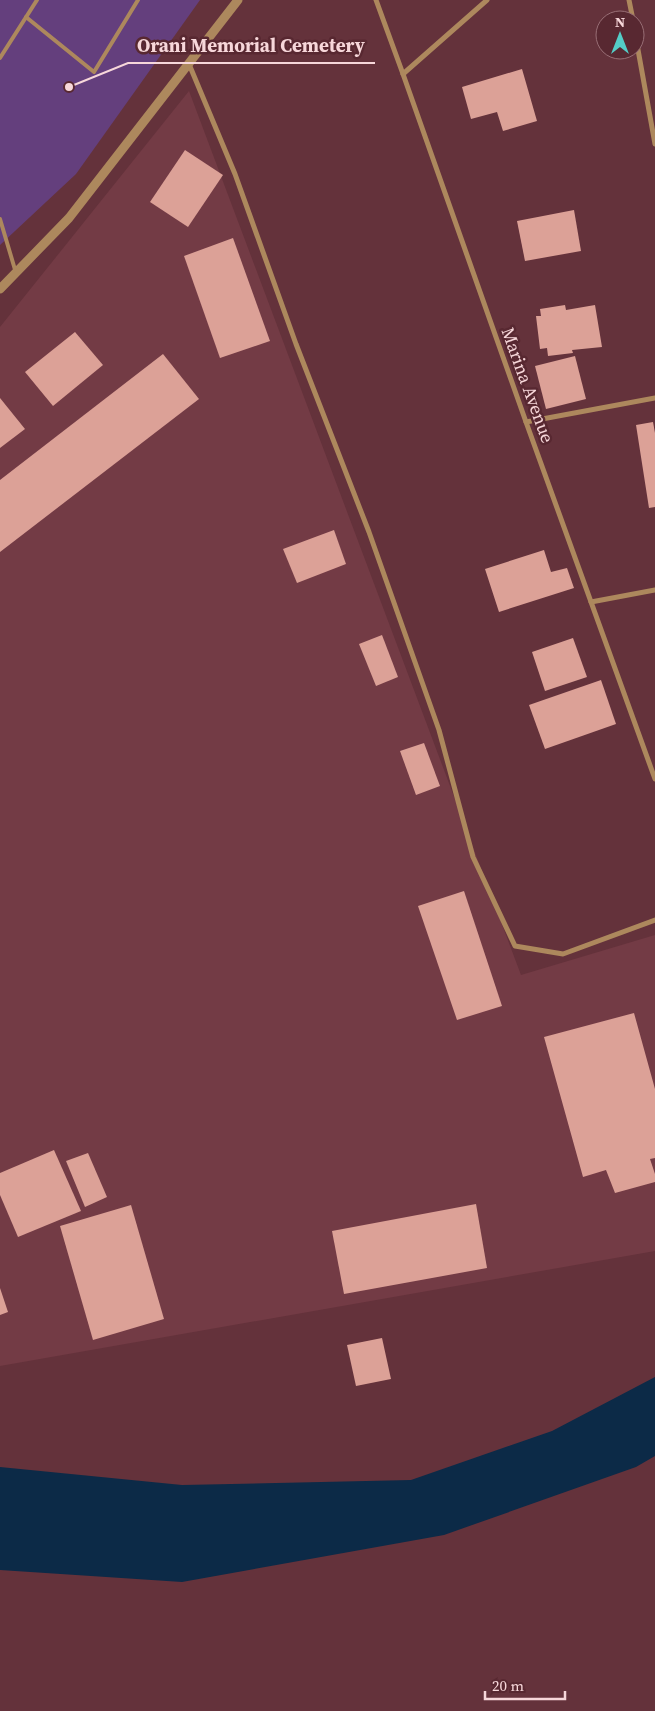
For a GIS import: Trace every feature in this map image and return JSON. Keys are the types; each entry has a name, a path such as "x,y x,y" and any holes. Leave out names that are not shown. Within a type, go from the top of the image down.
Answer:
{"street":[{"path":"0,289 68,218 238,0"},
{"name":"Marina Avenue","path":"376,0 655,779"},
{"path":"404,74 487,0"},
{"path":"640,60 655,144"},
{"path":"189,63 235,174 296,344 369,532 439,730 473,857 515,946 563,954 655,920"},
{"path":"526,422 655,398"},
{"path":"591,602 655,590"}],"lane":[{"path":"0,58 37,0"},
{"path":"26,17 94,72 138,0"},
{"path":"0,219 16,272"}],"shaded area":[{"path":"0,0 200,0 76,174 0,245"},
{"path":"189,91 521,975 655,935 655,1251 0,1366 0,327"}],"water":[{"path":"655,1377 655,1456 636,1467 444,1535 182,1582 0,1570 0,1467 182,1485 411,1480 552,1431"}],"building":[{"path":"522,69 537,121 503,131 497,112 471,119 462,87"},
{"path":"185,150 223,175 188,227 150,202"},
{"path":"574,210 581,251 525,261 517,221"},
{"path":"233,238 270,341 220,358 184,256"},
{"path":"565,305 566,310 595,305 602,347 572,350 573,353 548,356 547,348 540,349 536,316 541,316 540,309"},
{"path":"75,332 103,365 53,406 25,372"},
{"path":"163,354 199,399 0,552 0,480"},
{"path":"575,356 586,399 546,409 535,366"},
{"path":"0,398 25,429 0,448"},
{"path":"653,422 655,433 655,507 649,508 636,425"},
{"path":"334,530 346,564 297,583 283,549"},
{"path":"544,550 551,572 567,568 574,588 499,612 485,569"},
{"path":"382,635 398,677 376,686 359,644"},
{"path":"573,638 587,677 545,691 532,652"},
{"path":"601,680 616,724 545,749 529,705"},
{"path":"424,743 440,786 416,795 400,751"},
{"path":"464,891 502,1006 457,1020 418,906"},
{"path":"634,1013 655,1089 655,1158 650,1159 655,1174 655,1182 615,1193 606,1170 583,1177 544,1037"},
{"path":"54,1150 81,1211 18,1237 0,1195 0,1173"},
{"path":"88,1153 107,1197 85,1207 66,1161"},
{"path":"476,1204 487,1268 344,1294 332,1231"},
{"path":"131,1205 164,1319 93,1340 60,1226"},
{"path":"0,1288 8,1312 0,1315"},
{"path":"382,1338 391,1379 356,1386 347,1345"}],"place":[{"name":"Orani Memorial Cemetery","path":"69,87"}]}
